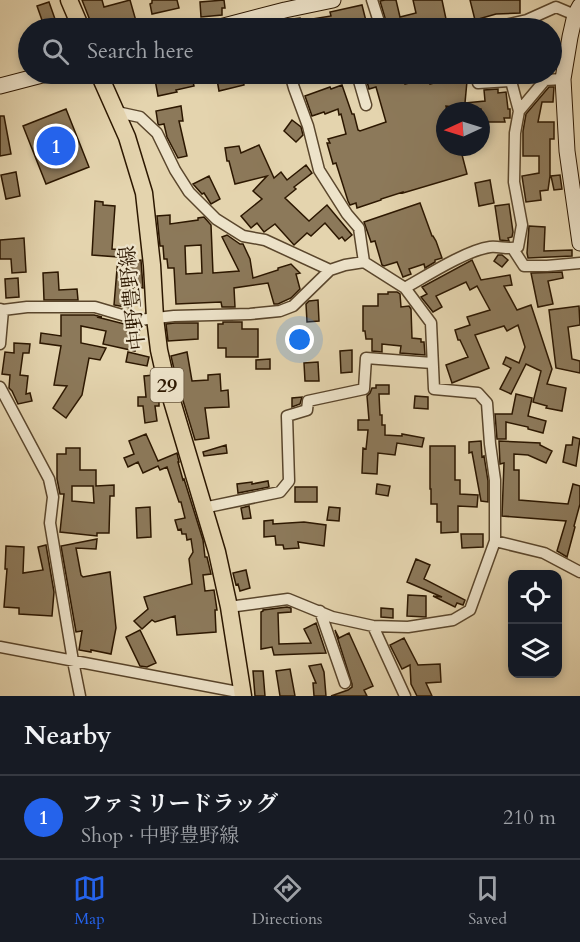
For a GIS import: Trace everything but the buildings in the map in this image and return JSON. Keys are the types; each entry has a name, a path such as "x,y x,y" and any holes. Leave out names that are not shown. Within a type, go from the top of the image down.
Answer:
{"main road":[{"path":"69,0 77,18"},
{"name":"中野豊野線","path":"104,84 127,137 144,193 159,350 166,381 217,552 229,607 243,694"}],"street":[{"path":"248,18 281,8 333,0"},
{"path":"372,0 378,18"},
{"path":"531,18 556,7 578,10 575,38 563,79 567,151 580,243"},
{"path":"0,86 18,81"},
{"path":"293,84 308,126 319,170 347,214 359,228 364,262"},
{"path":"360,84 366,105"},
{"path":"405,288 466,255 490,247 513,249 518,247 522,225 514,182 515,133 519,111 512,84"},
{"path":"519,111 542,84"},
{"path":"117,112 140,117 157,133 174,170 189,192 216,219 243,236 265,240 330,270"},
{"path":"513,249 524,266 580,263"},
{"path":"0,344 1,309 94,307 140,320 174,316 280,311 293,306 330,270 364,262 405,288 431,323 434,389 478,393 487,403 495,480 495,541 470,610 453,620 408,627 373,626 332,616 288,599 229,607"},
{"path":"203,508 280,492 289,481 286,416 306,410 308,401 364,389 366,358 432,363"},
{"path":"0,387 49,479 53,497 50,524 80,696"},
{"path":"495,541 544,553 580,572"},
{"path":"320,611 345,683"},
{"path":"373,626 405,696"},
{"path":"0,647 243,694"}],"place":[{"name":"ファミリードラッグ","path":"56,146"}]}
